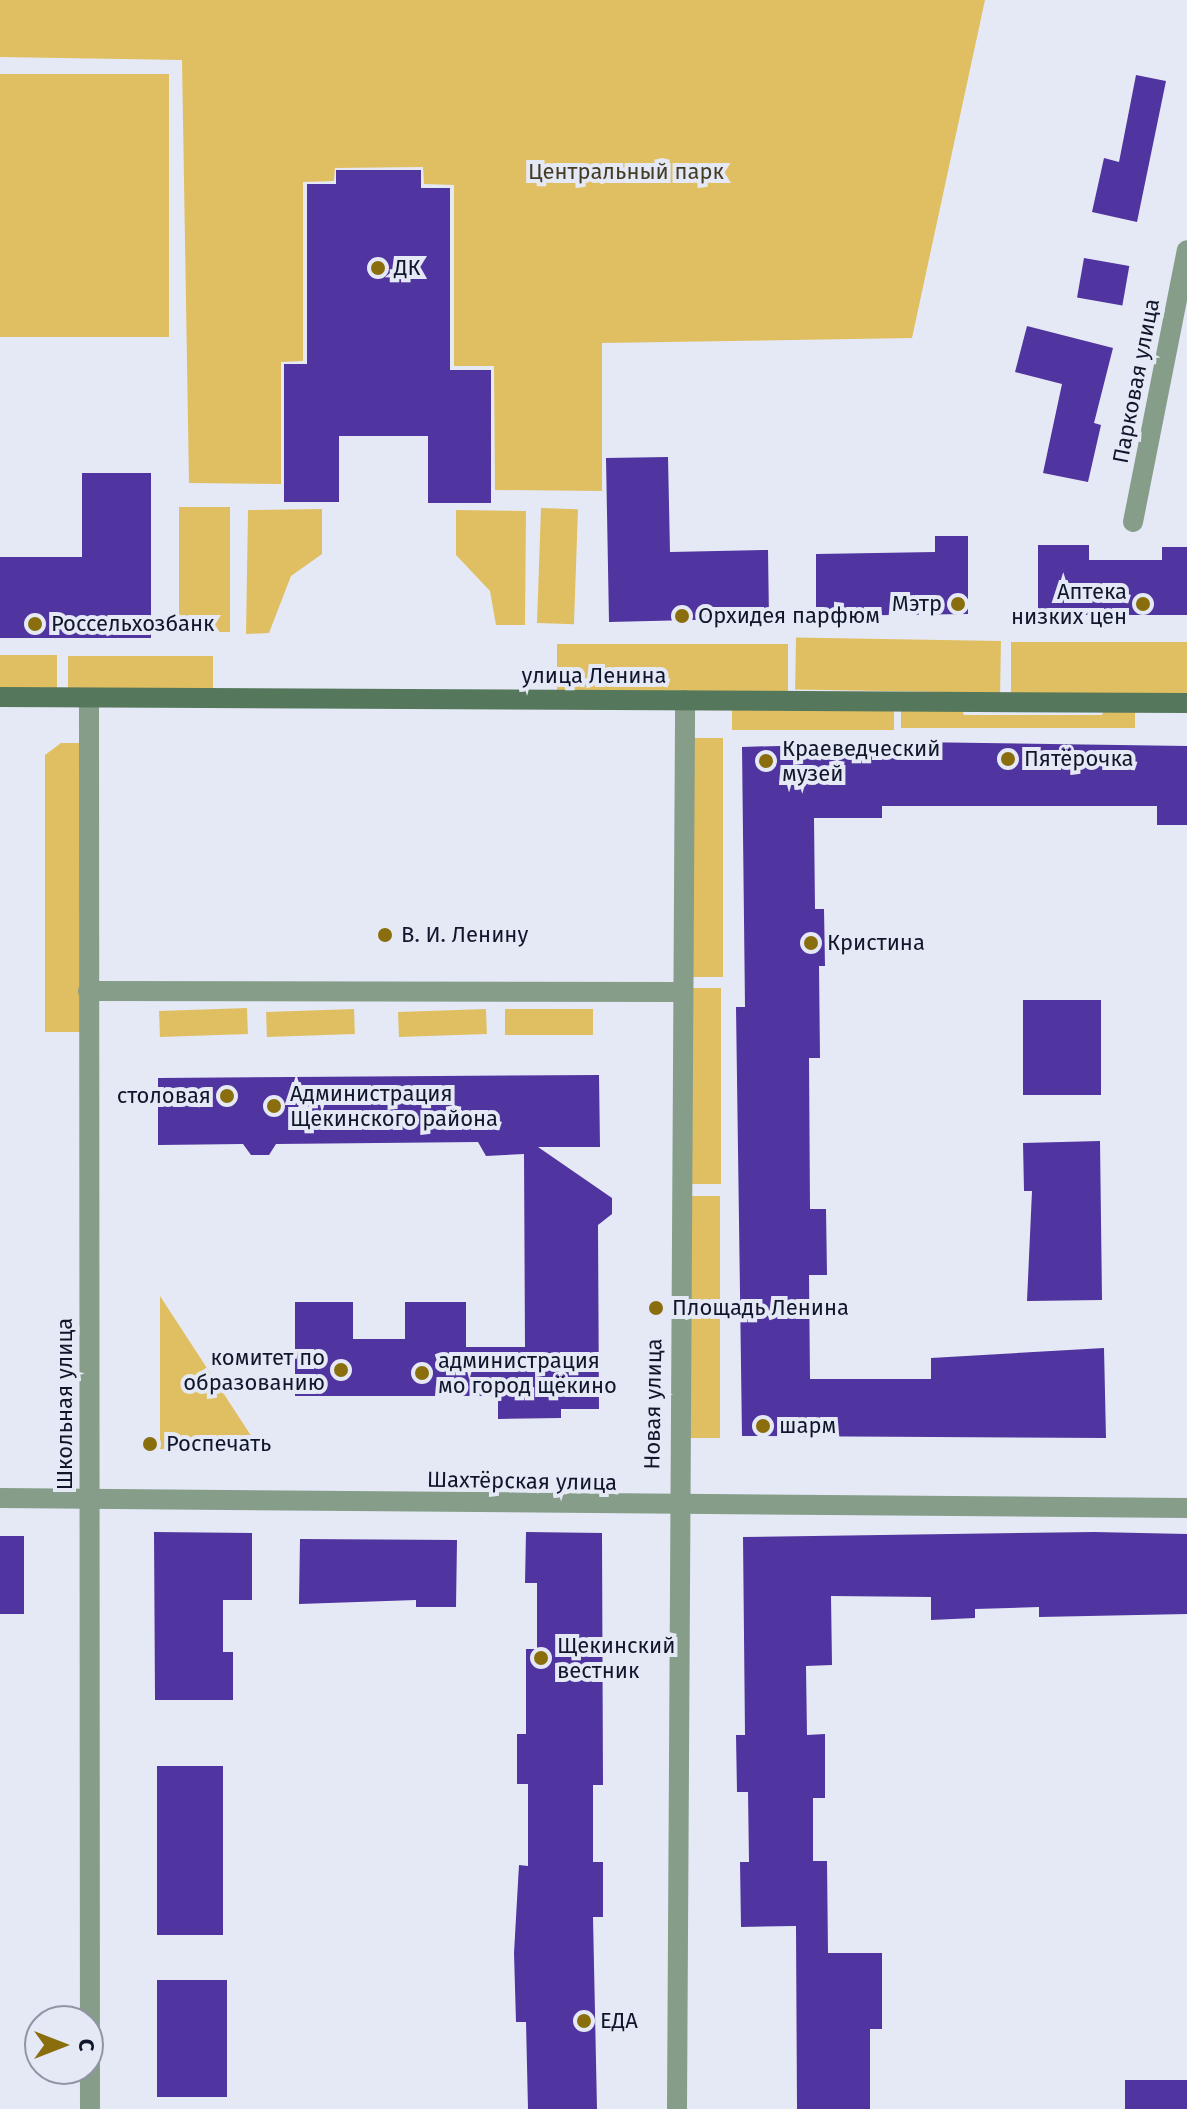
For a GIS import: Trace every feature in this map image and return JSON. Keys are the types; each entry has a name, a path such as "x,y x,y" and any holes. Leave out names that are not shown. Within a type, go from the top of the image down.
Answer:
{"street":[{"name":"Парковая улица","path":"1133,522 1187,250"},
{"name":"улица Ленина","path":"0,697 1187,703"},
{"name":"Школьная улица","path":"89,698 90,2109"},
{"name":"Новая улица","path":"677,2109 676,1508 685,700"},
{"path":"88,991 681,992"},
{"name":"Шахтёрская улица","path":"0,1498 676,1508 1187,1508"}],"green space":[{"name":"Центральный парк","path":"0,0 985,0 912,338 602,343 602,491 495,490 494,366 454,366 454,185 424,184 423,167 335,168 334,181 303,182 303,361 281,362 281,484 189,483 182,60 0,57"},
{"path":"0,74 169,74 169,337 0,337"},
{"path":"179,507 230,507 230,632 179,632"},
{"path":"541,508 578,509 574,624 537,623"},
{"path":"322,509 322,554 291,576 269,633 246,634 248,510"},
{"path":"456,510 526,511 525,625 496,625 490,591 456,555"},
{"path":"796,637 1001,641 1000,693 795,689"},
{"path":"1011,642 1187,642 1187,693 1011,693"},
{"path":"557,644 788,644 788,692 557,692"},
{"path":"0,655 57,655 57,689 0,689"},
{"path":"68,656 213,656 213,691 68,691"},
{"path":"732,706 894,706 894,730 732,730"},
{"path":"1135,706 1135,728 901,728 901,707 961,707 964,715 1102,715 1105,707"},
{"path":"688,738 723,738 723,977 688,977"},
{"path":"61,743 83,743 82,1032 45,1032 45,755"},
{"path":"688,988 721,988 721,1184 688,1184"},
{"path":"247,1008 248,1034 160,1037 159,1011"},
{"path":"354,1009 355,1034 267,1037 266,1012"},
{"path":"486,1009 487,1034 399,1037 398,1012"},
{"path":"505,1009 593,1009 593,1035 505,1035"},
{"path":"689,1196 720,1196 720,1438 689,1438"},
{"path":"160,1296 261,1451 160,1449"}],"building":[{"path":"1136,75 1166,81 1137,222 1092,212 1104,158 1119,162"},
{"name":"ДК","path":"336,170 421,170 421,188 450,188 450,370 491,370 491,503 428,503 428,436 339,436 339,502 284,502 284,364 307,364 307,184 336,184"},
{"path":"1084,258 1129,266 1122,305 1077,297"},
{"path":"1027,326 1113,348 1094,423 1101,425 1088,482 1043,473 1062,384 1015,372"},
{"path":"668,457 670,552 768,550 769,618 609,622 606,458"},
{"path":"82,473 151,473 151,638 0,638 0,557 82,557"},
{"path":"935,536 968,536 968,614 816,616 816,554 935,552"},
{"path":"1038,545 1089,545 1089,560 1162,560 1162,547 1187,547 1187,615 1038,615"},
{"path":"914,742 1187,746 1187,825 1157,825 1157,806 882,806 882,818 814,818 815,909 824,909 825,966 819,966 820,1058 809,1058 810,1209 826,1209 827,1275 809,1275 810,1379 931,1379 931,1358 1104,1348 1106,1438 742,1436 736,1007 745,1007 742,747"},
{"path":"1023,1000 1101,1000 1101,1095 1023,1095"},
{"path":"599,1075 600,1147 538,1147 612,1198 612,1214 598,1225 599,1409 561,1409 561,1418 498,1419 498,1396 295,1396 295,1302 353,1302 353,1339 405,1339 405,1302 466,1302 466,1347 525,1347 524,1154 486,1156 478,1142 276,1144 269,1155 251,1155 243,1144 158,1145 158,1078"},
{"path":"1100,1141 1102,1300 1027,1301 1032,1191 1024,1191 1023,1143"},
{"path":"154,1532 252,1533 252,1600 223,1600 223,1652 233,1652 233,1700 155,1700"},
{"path":"526,1532 602,1533 603,1785 593,1785 593,1862 603,1862 603,1917 593,1917 597,2109 528,2109 526,2022 516,2022 514,1953 519,1865 528,1866 528,1784 517,1784 517,1734 526,1734 526,1649 537,1649 537,1583 525,1583"},
{"path":"1094,1532 1187,1534 1187,1614 1039,1617 1039,1607 975,1609 975,1618 931,1620 931,1597 831,1596 832,1665 806,1666 807,1735 825,1734 825,1798 813,1798 813,1861 827,1861 828,1953 882,1953 882,2029 870,2029 870,2109 797,2109 796,1926 741,1927 740,1862 749,1862 748,1792 737,1792 736,1735 745,1735 743,1537"},
{"path":"0,1536 24,1536 24,1614 0,1614"},
{"path":"300,1539 457,1540 456,1607 416,1607 416,1600 299,1604"},
{"path":"157,1766 223,1766 223,1935 157,1935"},
{"path":"157,1980 227,1980 227,2097 157,2097"},
{"path":"1125,2080 1187,2080 1187,2109 1125,2109"}],"place":[{"name":"ДК","path":"378,268"},
{"name":"Мэтр","path":"958,604"},
{"name":"Аптека низких цен","path":"1143,604"},
{"name":"Орхидея парфюм","path":"682,616"},
{"name":"Россельхозбанк","path":"35,624"},
{"name":"Пятёрочка","path":"1008,759"},
{"name":"Краеведческий музей","path":"766,761"},
{"name":"В. И. Ленину","path":"385,935"},
{"name":"Кристина","path":"811,943"},
{"name":"столовая","path":"227,1096"},
{"name":"Администрация Щекинского района","path":"274,1106"},
{"name":"Площадь Ленина","path":"656,1308"},
{"name":"комитет по образованию","path":"341,1370"},
{"name":"администрация мо город щёкино","path":"422,1373"},
{"name":"шарм","path":"763,1426"},
{"name":"Роспечать","path":"150,1444"},
{"name":"Щекинский вестник","path":"541,1658"},
{"name":"ЕДА","path":"584,2021"}]}
